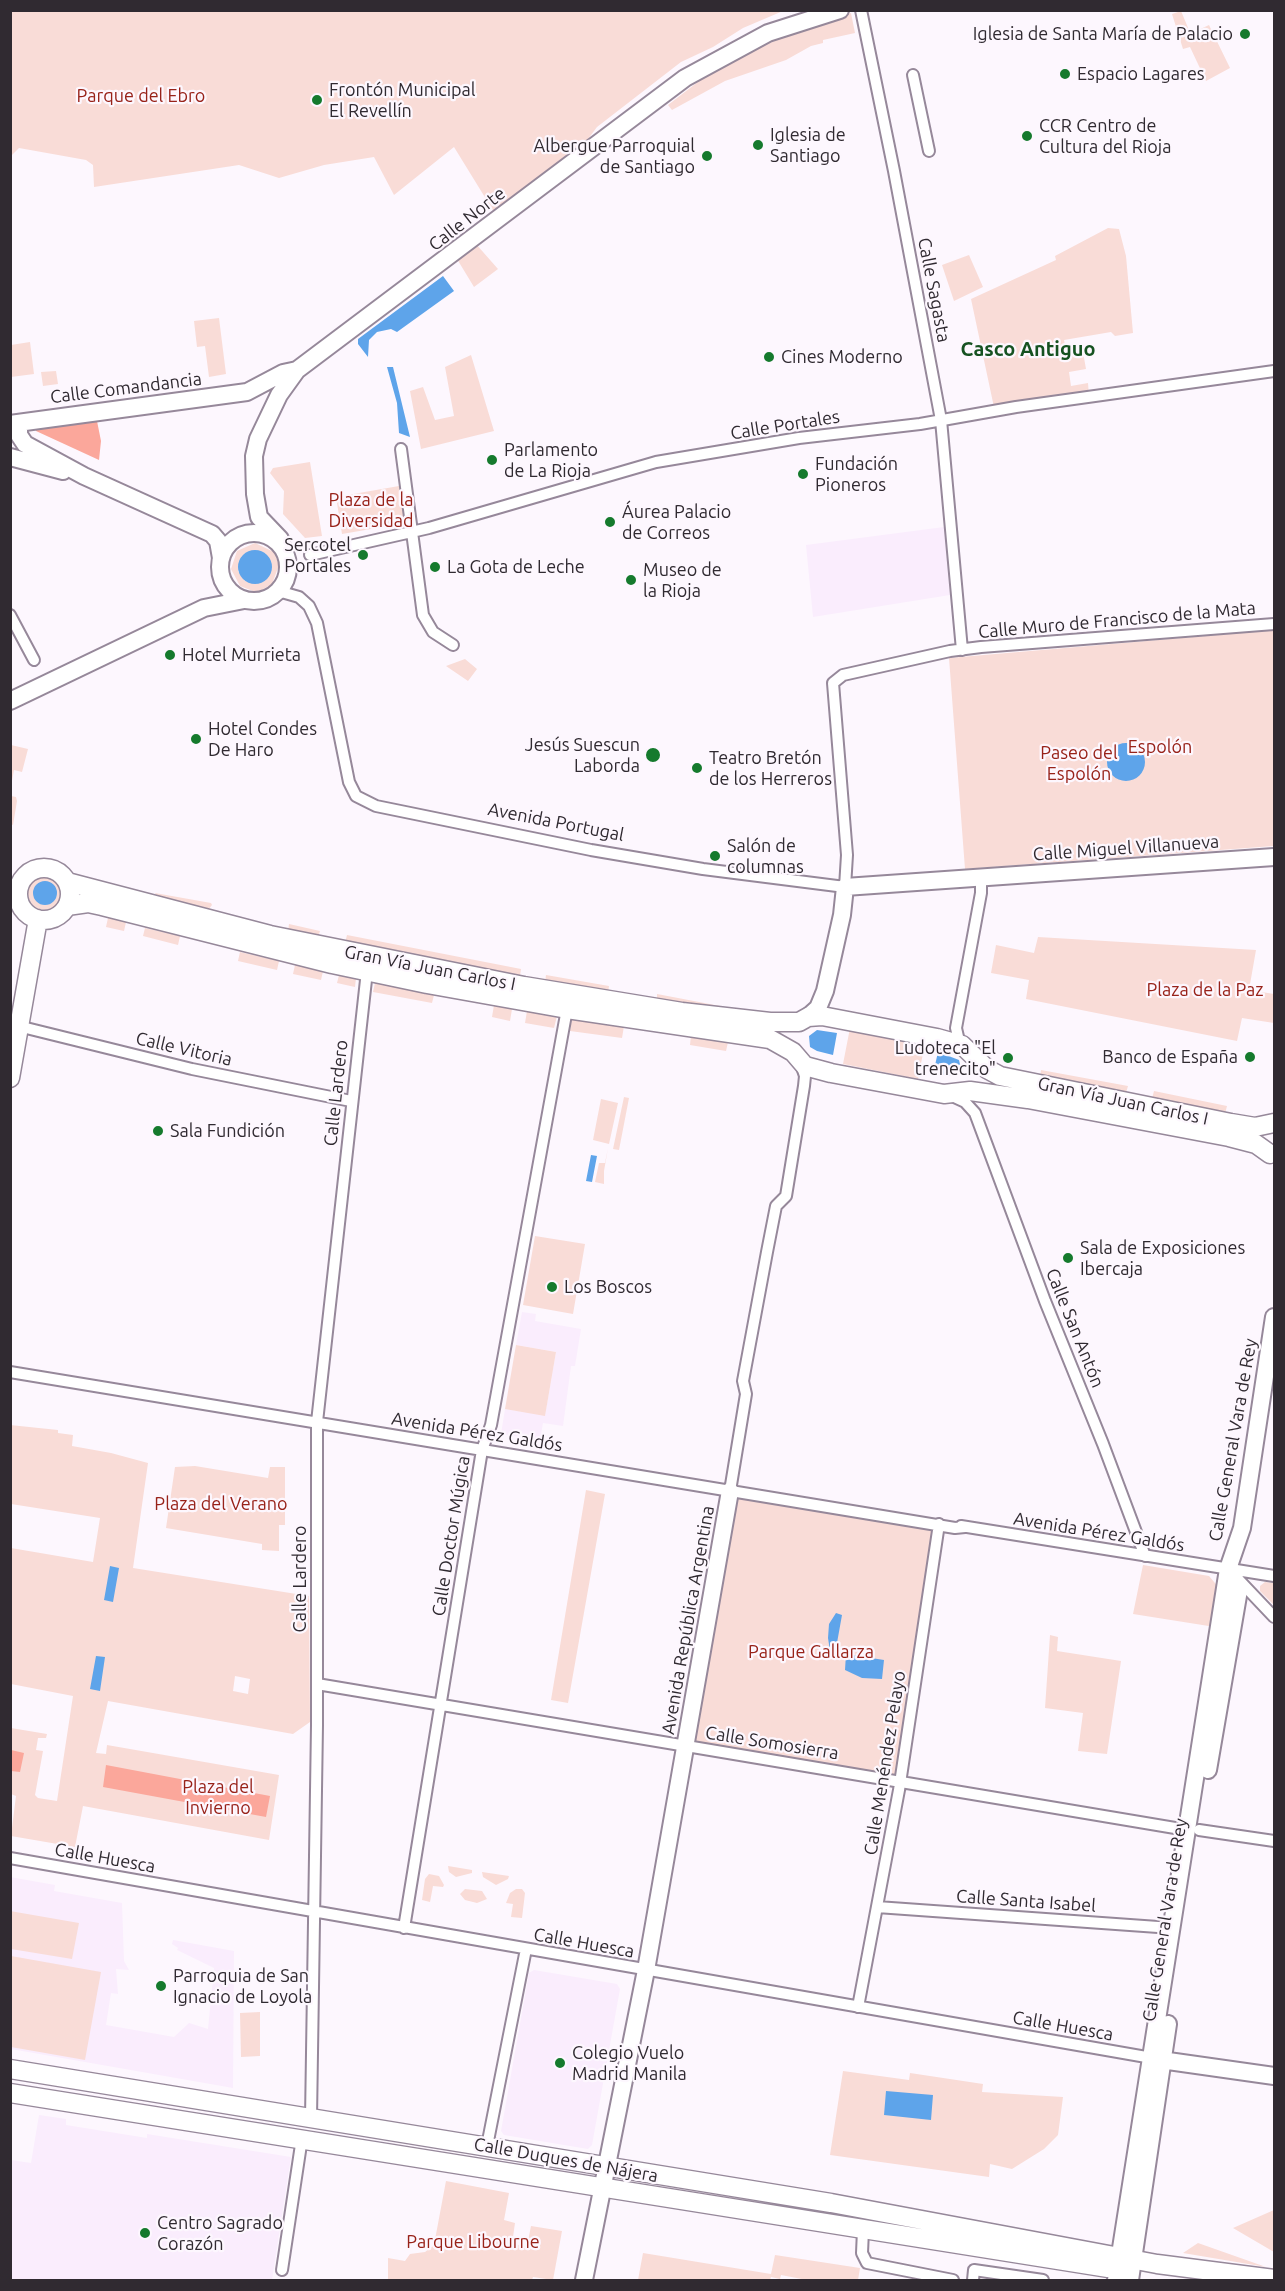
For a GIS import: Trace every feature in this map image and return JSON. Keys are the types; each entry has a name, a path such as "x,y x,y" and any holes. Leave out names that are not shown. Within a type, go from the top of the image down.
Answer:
{"main road":[{"name":"Calle Norte","path":"284,551 280,539 259,517 255,494 254,456 258,440 279,395 297,370 685,78 768,33 840,10"},
{"name":"Calle Comandancia","path":"15,423 247,392 283,373 297,370"},
{"path":"247,392 270,413"},
{"path":"15,423 25,444 84,476 212,534 218,541 227,588 244,600"},
{"path":"10,457 84,476"},
{"path":"10,701 204,608 244,600 266,599 278,591 285,581 288,569 284,551 270,538 252,533 235,539 221,564 212,596 204,608"},
{"name":"Calle Miguel Villanueva","path":"981,879 1275,857"},
{"path":"46,868 59,873 67,882 70,894 67,906 58,916 38,919 15,903 19,891 17,878 34,870 46,868"},
{"name":"Avenida Portugal","path":"845,887 981,879"},
{"name":"Gran Vía Juan Carlos I","path":"67,882 270,935 429,969 682,1012 770,1022 830,1017 937,1038 962,1045 987,1069 1000,1076 1231,1123 1255,1126 1275,1124"},
{"path":"797,1058 790,1041 792,1031 803,1019 814,1014 822,1000 842,915 845,887"},
{"name":"Gran Vía Juan Carlos I","path":"67,906 88,903 217,937 367,971 567,1009 770,1039 797,1058 831,1073 976,1101 1028,1099 1229,1137 1256,1144 1272,1158"},
{"path":"10,1078 15,1025 38,919"},
{"path":"822,1000 824,1012 830,1017"},
{"path":"976,1101 976,1084 980,1071 977,1059"},
{"path":"1272,1158 1270,1137 1275,1124"},
{"name":"Calle General Vara de Rey","path":"1124,2266 1193,1830 1228,1569 1242,1528 1275,1317"},
{"name":"Avenida República Argentina","path":"584,2280 646,1970 730,1491"},
{"name":"Calle General Vara de Rey","path":"1124,2266 1148,2082 1157,2060 1172,1928 1193,1830"},
{"path":"1157,2060 1275,2076"},
{"name":"Calle Duques de Nájera","path":"10,2069 831,2204 1124,2266"},
{"name":"Calle Duques de Nájera","path":"10,2093 302,2138 863,2230 1124,2266"},
{"name":"Avenida República Argentina","path":"595,2280 606,2214 602,2187"},
{"path":"1124,2266 1275,2279"},
{"path":"1124,2266 1190,2280"}],"street":[{"name":"Calle Sagasta","path":"861,10 941,420 962,650"},
{"path":"913,75 929,151"},
{"name":"Calle Portales","path":"310,555 413,532 656,462 800,438 941,420 1092,395 1275,371"},
{"path":"401,449 427,626 453,645"},
{"name":"Avenida Portugal","path":"278,591 299,597 309,606 317,623 349,782 356,796 376,806 591,850 703,869 845,887"},
{"path":"10,615 34,660"},
{"name":"Calle Muro de Francisco de la Mata","path":"845,887 847,855 833,682 843,675 962,650 1275,624"},
{"path":"962,1045 956,1032 981,893 981,879"},
{"name":"Calle Lardero","path":"311,2118 317,1684 317,1422 367,971"},
{"name":"Calle Doctor Múgica","path":"404,1928 482,1450 491,1425 567,1009"},
{"path":"937,1038 951,1032 958,1015"},
{"name":"Calle Vitoria","path":"15,1025 192,1069 351,1101"},
{"name":"Avenida República Argentina","path":"730,1491 746,1394 743,1381 776,1206 786,1196 804,1086 805,1076 797,1058"},
{"name":"Calle San Antón","path":"976,1101 1045,1301 1145,1556"},
{"name":"Avenida Pérez Galdós","path":"10,1372 730,1491 1275,1576"},
{"name":"Calle Menéndez Pelayo","path":"858,2007 900,1780 939,1524"},
{"path":"1228,1569 1275,1617"},
{"name":"Calle Somosierra","path":"317,1684 1193,1830 1275,1841"},
{"name":"Calle Huesca","path":"10,1858 1157,2060"},
{"name":"Calle Santa Isabel","path":"877,1907 1172,1928"},
{"path":"487,2146 526,1949"},
{"path":"282,2271 302,2138"},
{"path":"863,2230 861,2253 867,2263 953,2280"},
{"path":"974,2275 1043,2280"}],"shaded area":[{"path":"944,527 950,595 813,617 806,545"},
{"name":"Los Boscos","path":"522,1312 536,1314 535,1321 581,1329 575,1366 571,1366 563,1426 543,1423 540,1440 501,1434 505,1409 545,1415 556,1352 516,1345"},
{"path":"10,1877 55,1885 54,1891 122,1903 124,1961 129,1970 116,1969 118,1994 111,1993 106,2025 174,2037 189,2023 208,2029 214,1968 177,1950 178,1948 172,1944 173,1940 234,1951 233,2088 11,2049"},
{"name":"Colegio Vuelo Madrid Manila","path":"534,1970 617,1984 620,1989 592,2145 588,2149 504,2135 501,2131 529,1973"},
{"name":"Centro Sagrado Corazón","path":"39,2115 66,2119 66,2125 147,2138 147,2134 291,2157 272,2280 11,2280 11,2160 31,2163"}],"green space":[{"name":"Parque del Ebro","path":"11,11 783,11 743,28 713,47 681,62 597,127 585,143 494,212 454,147 394,195 374,157 324,165 279,178 239,165 94,187 93,165 86,160 19,148 11,156"},
{"path":"1181,11 1194,42 1197,41 1194,32 1209,25 1230,68 1206,81 1190,47 1183,49 1172,14"},
{"path":"851,13 855,33 823,40 823,43 811,46 786,60 725,81 672,110 668,105 712,71 738,56 806,28"},
{"path":"1108,228 1119,229 1126,256 1133,333 1115,336 1111,332 1064,340 1067,354 1083,352 1086,369 1069,372 1071,386 1088,383 1089,396 995,412 971,299 1056,260 1055,256"},
{"path":"476,244 498,269 474,287 457,259"},
{"path":"969,255 983,287 954,301 942,265"},
{"path":"219,318 226,374 209,377 205,346 197,347 194,321"},
{"path":"30,342 34,374 11,377 11,345"},
{"path":"471,355 494,431 421,449 410,391 423,387 435,420 454,416 445,367"},
{"path":"56,371 58,384 43,386 41,372"},
{"path":"96,416 101,441 99,460 36,431 35,428"},
{"path":"310,462 322,536 305,538 283,514 284,491 270,473 273,468"},
{"name":"Plaza de la Diversidad","path":"399,486 406,523 342,534 336,497"},
{"path":"255,543 274,552 279,565 272,584 260,591 240,586 231,569 237,551","holes":["254,550 265,553 272,569 256,584 245,581 238,571"]},
{"name":"Paseo del Espolón","path":"1274,630 1274,846 965,869 949,658"},
{"path":"465,659 477,669 468,681 446,666"},
{"path":"11,745 28,749 22,772 14,770 11,786"},
{"path":"11,796 16,797 17,801 13,825 11,824"},
{"path":"45,876 57,881 62,893 57,905 45,910 33,905 28,893 33,881"},
{"path":"155,893 212,905 208,910 157,897"},
{"path":"108,918 126,922 124,931 106,927"},
{"path":"289,924 320,931 318,937 288,931"},
{"path":"145,928 180,936 178,945 143,936"},
{"path":"347,935 521,969 520,976 345,943"},
{"name":"Plaza de la Paz","path":"1038,937 1256,950 1249,990 1274,994 1274,1023 1242,1018 1237,1041 1026,999 1029,980 991,973 996,945 1034,953"},
{"path":"240,952 279,961 277,970 238,961"},
{"path":"295,965 323,971 321,980 293,974"},
{"path":"339,975 356,978 355,987 337,983"},
{"path":"546,975 609,986 608,993 545,982"},
{"path":"375,983 434,995 432,1003 373,992"},
{"path":"657,994 720,1006 720,1008 657,1000"},
{"path":"494,1005 512,1009 510,1021 492,1017"},
{"path":"527,1011 557,1016 554,1028 525,1023"},
{"path":"572,1018 624,1026 622,1038 570,1031"},
{"path":"850,1028 925,1043 918,1079 843,1064"},
{"path":"691,1035 728,1042 726,1051 690,1045"},
{"path":"1041,1070 1128,1086 1126,1093 1040,1077"},
{"path":"1154,1091 1227,1106 1225,1114 1152,1099"},
{"path":"624,1097 629,1098 619,1150 613,1149"},
{"path":"601,1099 618,1103 609,1144 593,1140"},
{"path":"608,1148 604,1184 595,1182 599,1163 605,1163"},
{"name":"Los Boscos","path":"535,1236 585,1244 573,1314 523,1305"},
{"path":"516,1345 556,1352 545,1416 505,1409"},
{"name":"Plaza del Invierno","path":"10,1425 58,1430 58,1433 73,1435 72,1446 148,1463 133,1568 309,1596 310,1722 293,1734 108,1701 96,1753 106,1754 107,1745 279,1775 269,1840 83,1806 75,1847 11,1836 16,1796 11,1794 11,1728 47,1734 46,1738 38,1738 36,1750 43,1751 35,1795 38,1798 57,1801 73,1696 11,1684 11,1548 93,1562 100,1518 11,1504","holes":["235,1676 250,1679 248,1694 233,1691"]},
{"name":"Plaza del Verano","path":"195,1466 268,1478 270,1467 285,1467 285,1525 279,1525 279,1551 262,1550 262,1544 166,1528 175,1467"},
{"path":"586,1490 605,1494 568,1703 551,1700"},
{"name":"Parque Gallarza","path":"730,1491 939,1524 900,1780 685,1746"},
{"path":"1143,1565 1209,1576 1220,1589 1215,1627 1133,1614"},
{"path":"1265,1582 1274,1583 1274,1605 1260,1591 1260,1586"},
{"path":"1050,1635 1058,1637 1057,1651 1121,1661 1107,1754 1078,1751 1083,1713 1045,1708"},
{"path":"11,1750 24,1753 20,1772 11,1771"},
{"name":"Plaza del Invierno","path":"106,1765 270,1796 266,1817 103,1787"},
{"path":"448,1866 472,1870 472,1873 456,1877 449,1872"},
{"path":"482,1872 509,1876 508,1879 496,1885 483,1877"},
{"path":"429,1874 439,1876 444,1885 443,1887 433,1886 430,1902 422,1900 425,1879"},
{"path":"465,1889 482,1891 487,1899 477,1903 465,1900 460,1894"},
{"path":"516,1889 522,1889 525,1893 522,1918 511,1917 513,1904 506,1903 510,1893"},
{"path":"10,1911 79,1923 72,1959 11,1949"},
{"path":"11,1956 101,1972 85,2060 11,2047"},
{"path":"260,2012 260,2056 241,2057 240,2013"},
{"path":"843,2071 909,2080 910,2073 983,2084 982,2092 1063,2097 1058,2135 1044,2149 1012,2169 990,2164 989,2177 830,2155"},
{"name":"Parque Libourne","path":"446,2181 509,2193 504,2220 515,2223 512,2244 527,2246 531,2226 562,2231 553,2280 533,2277 532,2280 388,2280 388,2258 405,2261 410,2254 425,2252 434,2245"},
{"path":"1274,2210 1274,2252 1233,2228"},
{"path":"1198,2243 1266,2267 1183,2253"},
{"path":"643,2253 771,2274 775,2255 860,2268 858,2280 807,2280 781,2275 780,2279 771,2277 770,2280 638,2280"}],"water":[{"path":"443,276 454,291 397,332 391,329 377,332 369,340 368,357 358,344 358,339"},
{"path":"387,367 393,367 410,437 399,433 397,403"},
{"path":"255,550 267,555 272,567 267,579 255,584 243,579 238,567 243,555"},
{"path":"1126,743 1140,748 1145,762 1140,776 1126,781 1112,776 1107,762 1112,748"},
{"path":"45,881 50,882 56,888 56,898 50,904 45,905 40,904 34,898 33,893 34,888 40,882"},
{"path":"817,1030 837,1033 833,1055 810,1047 809,1036"},
{"path":"938,1052 959,1060 961,1069 956,1076 933,1074"},
{"path":"591,1155 597,1156 592,1182 586,1181"},
{"path":"110,1566 119,1568 113,1602 104,1600"},
{"path":"836,1613 842,1615 835,1654 830,1651 828,1638 829,1624"},
{"path":"846,1654 884,1660 882,1679 862,1678 845,1670"},
{"path":"96,1656 105,1657 100,1691 90,1689"},
{"path":"886,2091 933,2095 931,2120 884,2115"}],"place":[{"name":"Iglesia de Santa María de Palacio","path":"1245,34"},
{"name":"Espacio Lagares","path":"1065,74"},
{"name":"Frontón Municipal El Revellín","path":"317,100"},
{"name":"CCR Centro de Cultura del Rioja","path":"1027,136"},
{"name":"Iglesia de Santiago","path":"758,145"},
{"name":"Albergue Parroquial de Santiago","path":"707,156"},
{"name":"Cines Moderno","path":"769,357"},
{"name":"Parlamento de La Rioja","path":"492,460"},
{"name":"Fundación Pioneros","path":"803,474"},
{"name":"Áurea Palacio de Correos","path":"610,522"},
{"name":"Sercotel Portales","path":"363,555"},
{"name":"La Gota de Leche","path":"435,567"},
{"name":"Museo de la Rioja","path":"631,580"},
{"name":"Hotel Murrieta","path":"170,655"},
{"name":"Hotel Condes De Haro","path":"196,739"},
{"name":"Jesús Suescun Laborda","path":"653,755"},
{"name":"Teatro Bretón de los Herreros","path":"697,768"},
{"name":"Salón de columnas","path":"715,856"},
{"name":"Banco de España","path":"1250,1057"},
{"name":"Ludoteca \"El trenecito\"","path":"1008,1058"},
{"name":"Sala Fundición","path":"158,1131"},
{"name":"Sala de Exposiciones Ibercaja","path":"1068,1258"},
{"name":"Los Boscos","path":"552,1287"},
{"name":"Parroquia de San Ignacio de Loyola","path":"161,1986"},
{"name":"Colegio Vuelo Madrid Manila","path":"560,2063"},
{"name":"Centro Sagrado Corazón","path":"145,2233"}],"district":[{"name":"Casco Antiguo","path":"1028,349"}],"park label":[{"name":"Espolón","path":"1160,747"}]}
